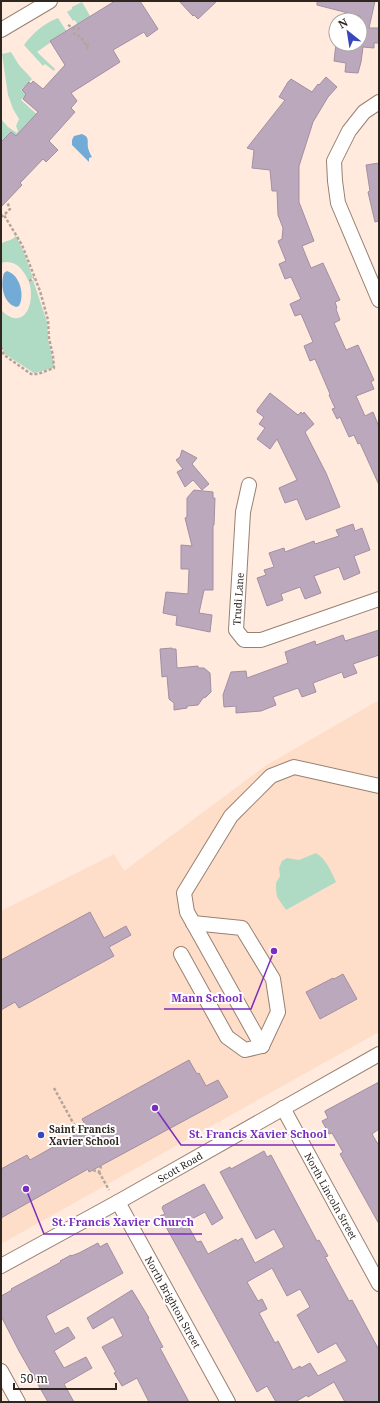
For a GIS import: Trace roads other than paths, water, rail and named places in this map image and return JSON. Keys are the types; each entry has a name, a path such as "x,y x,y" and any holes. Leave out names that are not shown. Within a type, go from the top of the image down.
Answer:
{"street":[{"path":"1,30 50,1"},
{"path":"379,102 364,112 349,131 334,161 338,203 379,300"},
{"name":"Trudi Lane","path":"249,485 243,512 236,630 244,640 260,640 379,599"},
{"path":"262,1046 187,912 184,893 231,816 271,776 294,767 379,786"},
{"path":"193,923 242,928 273,979 278,1012 262,1046"},
{"path":"181,954 227,1037 245,1050 262,1046"},
{"name":"Scott Road","path":"1,1266 118,1202 379,1054"},
{"name":"North Lincoln Street","path":"283,1108 379,1284"},
{"name":"North Brighton Street","path":"118,1202 228,1402"},
{"path":"1,1371 18,1402"}],"water":[{"path":"82,134 85,135 88,140 88,148 92,157 89,158 89,162 72,145 74,136"},
{"path":"7,271 15,277 20,286 21,302 19,306 16,307 5,298 2,283 4,273"}],"place":[{"name":"Mann School","path":"274,951"},
{"name":"St. Francis Xavier School","path":"155,1108"},
{"name":"Saint Francis Xavier School","path":"41,1135"},
{"name":"St. Francis Xavier Church","path":"26,1189"}]}
